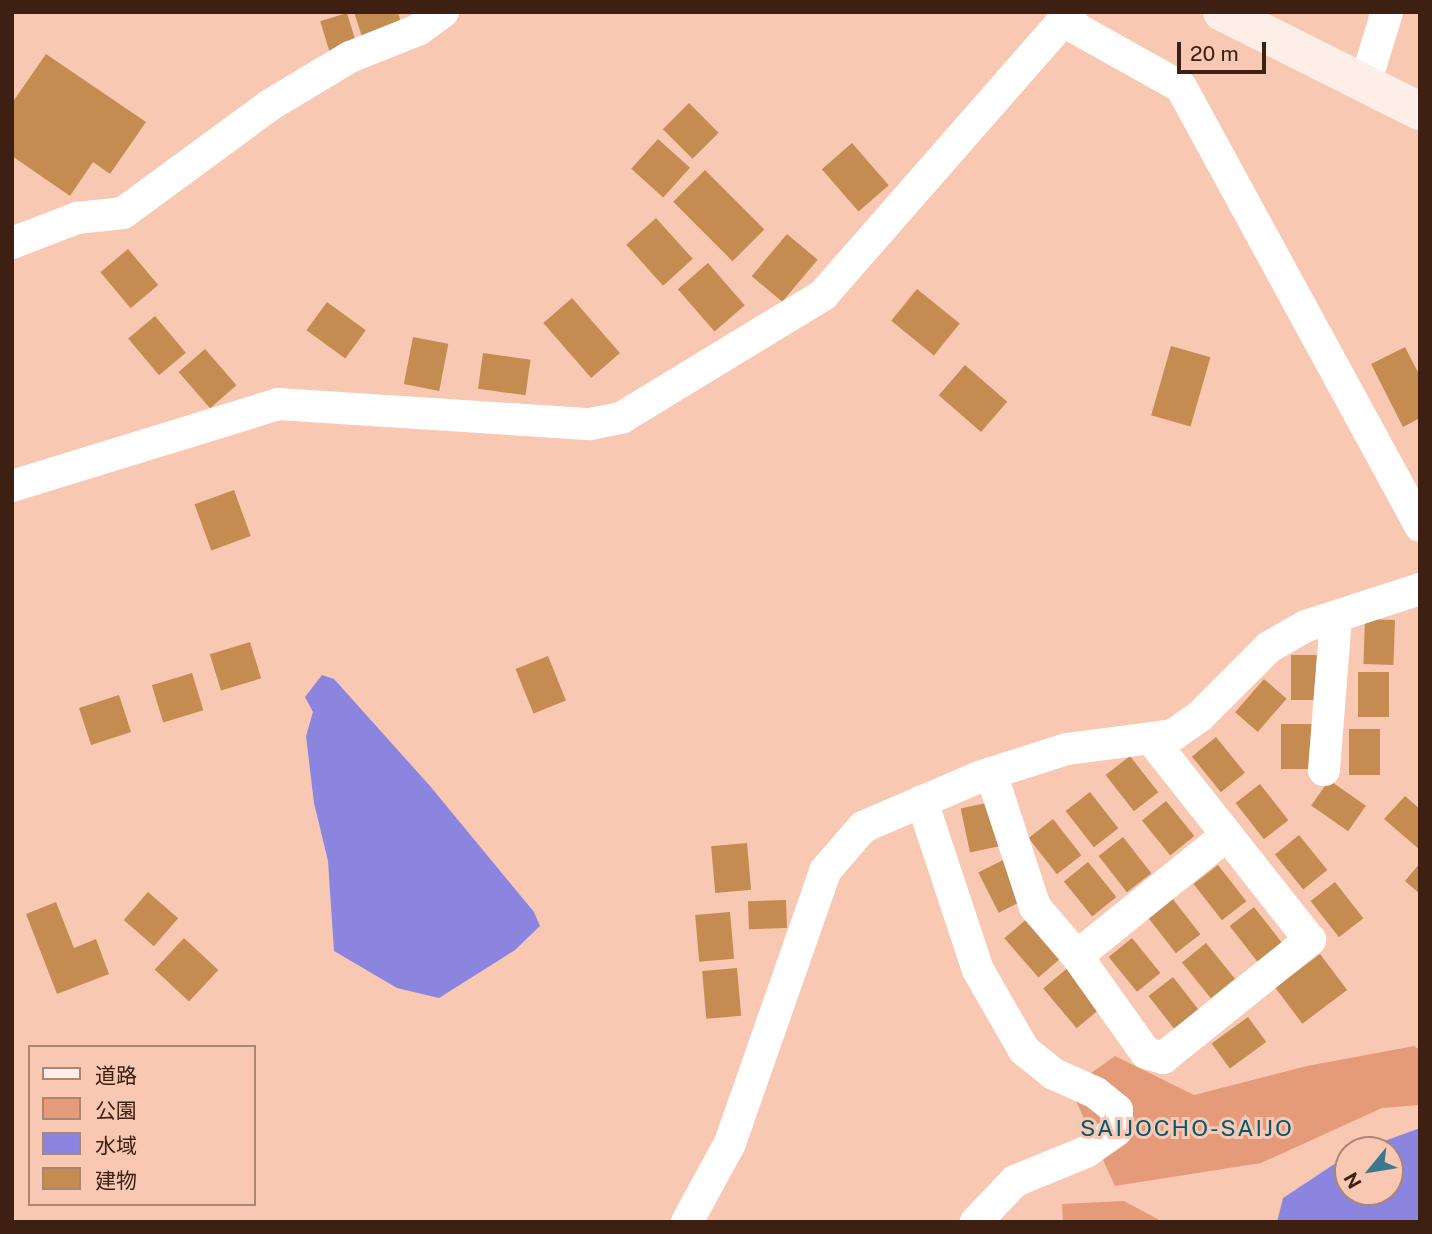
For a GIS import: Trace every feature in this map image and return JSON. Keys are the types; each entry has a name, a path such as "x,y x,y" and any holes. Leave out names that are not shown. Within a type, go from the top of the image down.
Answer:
{"main road":[{"path":"1222,12 1420,111"}],"street":[{"path":"12,243 76,218 122,213 270,104 350,57 418,30 443,12"},
{"path":"1365,84 1387,12"},
{"path":"12,486 278,404 590,424 621,418 824,295 1067,17 1181,87 1420,526"},
{"path":"687,1222 730,1143 825,871 863,827 991,773 1067,749 1152,740 1173,735 1199,717 1269,647 1306,626 1420,589"},
{"path":"1324,770 1336,616"},
{"path":"991,773 1035,907 1077,956 1146,1053 1163,1058 1310,940 1152,740"},
{"path":"922,801 978,970 1010,1028 1024,1050 1054,1074 1096,1093 1117,1110 1116,1131 1086,1152 1015,1181 976,1222"},
{"path":"1077,956 1227,835"}],"green space":[{"path":"1414,1046 1420,1050 1420,1105 1382,1108 1261,1163 1115,1186 1070,1088 1115,1056 1194,1095 1307,1066"},
{"path":"1124,1201 1163,1222 1063,1222 1062,1204"}],"water":[{"path":"322,675 334,679 430,786 534,912 540,926 515,950 439,998 397,988 334,951 328,861 314,803 306,736 313,712 305,697"},
{"path":"1420,1128 1420,1222 1277,1222 1283,1198 1334,1164 1334,1206 1404,1206 1404,1136 1398,1136"}],"building":[{"path":"354,12 398,12 402,26 363,40"},
{"path":"347,13 356,43 329,51 320,21"},
{"path":"46,54 146,122 110,174 93,162 70,196 12,156 12,103"},
{"path":"689,103 719,133 693,159 663,129"},
{"path":"658,139 690,168 663,197 631,169"},
{"path":"852,143 889,185 859,212 822,169"},
{"path":"705,170 764,229 733,261 673,202"},
{"path":"656,218 693,259 663,286 626,245"},
{"path":"787,234 818,260 782,302 752,276"},
{"path":"128,249 158,285 131,308 100,272"},
{"path":"708,263 745,305 715,332 678,289"},
{"path":"917,289 960,324 934,355 891,321"},
{"path":"572,298 620,353 591,378 543,323"},
{"path":"327,302 366,330 345,359 306,330"},
{"path":"155,316 186,353 159,375 128,338"},
{"path":"413,337 448,344 439,391 404,384"},
{"path":"1171,346 1210,357 1191,427 1151,415"},
{"path":"1405,347 1420,376 1420,418 1403,427 1371,364"},
{"path":"205,349 236,385 210,408 179,372"},
{"path":"483,353 531,360 526,395 478,389"},
{"path":"965,365 1007,402 981,432 939,395"},
{"path":"234,490 251,536 211,550 195,504"},
{"path":"1365,619 1395,620 1393,665 1363,664"},
{"path":"250,642 261,678 221,691 210,654"},
{"path":"1291,655 1321,655 1321,700 1291,700"},
{"path":"548,656 566,701 534,714 516,669"},
{"path":"1358,672 1389,672 1389,717 1358,717"},
{"path":"192,673 203,710 163,723 152,685"},
{"path":"1264,679 1287,699 1258,732 1235,712"},
{"path":"119,695 131,732 91,745 79,708"},
{"path":"1281,724 1312,724 1312,769 1281,769"},
{"path":"1349,729 1380,729 1380,775 1349,775"},
{"path":"1216,737 1245,773 1221,792 1192,757"},
{"path":"1130,756 1158,792 1134,811 1106,775"},
{"path":"1329,780 1366,806 1348,831 1311,805"},
{"path":"1260,784 1288,820 1264,839 1236,803"},
{"path":"1090,792 1118,828 1094,847 1066,811"},
{"path":"1405,796 1420,809 1420,850 1384,819"},
{"path":"1166,801 1194,836 1170,855 1142,821"},
{"path":"991,802 1000,846 970,852 961,808"},
{"path":"1053,819 1081,855 1057,874 1029,838"},
{"path":"1299,835 1327,870 1303,889 1275,855"},
{"path":"1123,837 1151,873 1127,892 1099,856"},
{"path":"747,843 751,890 715,893 711,846"},
{"path":"1005,859 1025,899 999,913 978,873"},
{"path":"1088,862 1116,897 1092,916 1064,882"},
{"path":"1420,863 1420,894 1405,881"},
{"path":"1218,865 1246,901 1222,920 1194,884"},
{"path":"1335,882 1363,918 1339,937 1311,901"},
{"path":"148,892 178,918 154,946 124,920"},
{"path":"1172,898 1200,934 1176,953 1148,917"},
{"path":"786,900 787,928 749,929 748,901"},
{"path":"56,902 74,948 96,939 109,974 57,994 26,914"},
{"path":"1254,907 1282,943 1258,962 1230,926"},
{"path":"730,912 734,959 699,962 695,915"},
{"path":"1030,916 1064,955 1038,978 1004,938"},
{"path":"184,938 218,970 189,1002 155,969"},
{"path":"1132,938 1160,973 1137,992 1109,957"},
{"path":"1206,943 1235,979 1211,998 1182,963"},
{"path":"1320,954 1347,990 1302,1024 1275,988"},
{"path":"1070,966 1103,1006 1077,1028 1043,988"},
{"path":"737,968 741,1016 706,1019 702,971"},
{"path":"1173,977 1201,1013 1177,1032 1149,996"},
{"path":"1248,1017 1266,1042 1230,1069 1212,1043"}],"district":[{"name":"SAIJOCHO-SAIJO","path":"1187,1128"}]}
